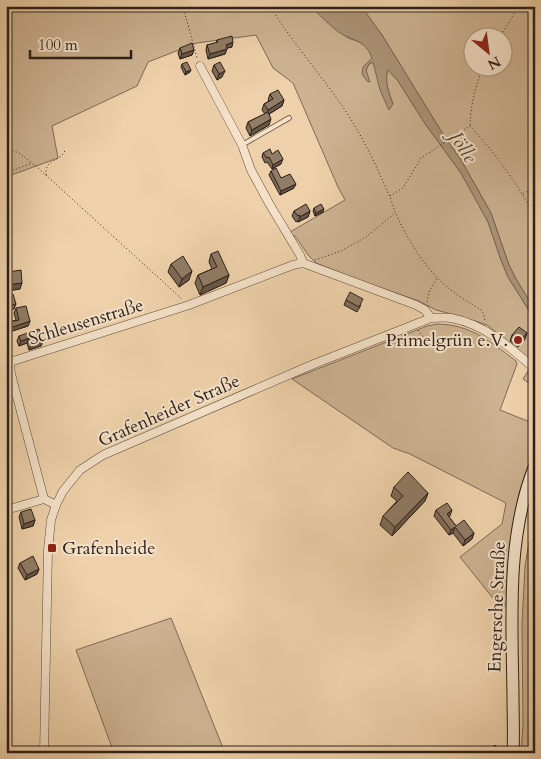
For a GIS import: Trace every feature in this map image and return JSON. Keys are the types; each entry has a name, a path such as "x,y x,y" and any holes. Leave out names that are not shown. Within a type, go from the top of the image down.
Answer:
{"main road":[{"name":"Engersche Straße","path":"513,753 512,612 514,566 525,495 535,464"}],"street":[{"path":"200,66 242,145 251,170 304,263 416,305 425,310 431,318"},
{"name":"Schleusenstraße","path":"44,499 8,361 188,305 293,265 304,263"},
{"name":"Grafenheider Straße","path":"44,753 49,527 63,491 80,470 103,455 314,364 431,318 450,318 485,330 507,345 535,369"},
{"path":"6,510 44,499 56,505"}],"lane":[{"path":"242,145 289,118"}],"path":[{"path":"189,6 182,6 200,66"},
{"path":"270,6 282,27 323,78 353,122 372,157 408,239 421,258 446,287 481,310 484,314 485,330"},
{"path":"505,28 519,6"},
{"path":"480,78 471,110 470,126 523,194 535,217"},
{"path":"390,196 403,188 421,158 470,126"},
{"path":"6,148 20,153 32,163 188,305"},
{"path":"46,176 48,164 61,156 66,149"},
{"path":"6,173 32,163"},
{"path":"523,194 535,186"},
{"path":"304,263 352,245 366,237 395,213"},
{"path":"425,310 429,292 437,277"},
{"path":"413,324 432,349"}],"shaded area":[{"path":"6,6 310,6 348,38 367,46 372,58 363,67 366,70 369,64 373,62 377,74 393,104 387,82 388,69 461,173 488,222 508,277 535,320 535,364 487,325 436,310 419,301 356,279 316,263 309,256 290,232 345,200 293,83 273,68 256,35 197,43 148,62 137,86 52,126 58,158 6,177"},
{"path":"310,6 361,6 382,35 461,160 491,213 509,265 535,310 535,320 508,277 488,222 461,173 426,125 398,81 388,70 387,83 393,104 389,110 380,90 373,62 369,64 366,70 370,82 362,74 363,67 372,58 366,47 336,30"},
{"path":"361,6 535,6 535,310 509,265 491,213 461,160 382,35"},
{"path":"438,324 460,327 480,335 516,361 517,364 500,410 535,424 535,445 519,493 513,527 508,566 507,601 504,607 500,607 460,557 502,524 506,503 410,454 393,448 292,379 427,326"},
{"path":"528,371 535,375 535,387 523,379"},
{"path":"535,507 535,666 530,666 528,753 521,753 523,725 522,624 525,566"},
{"path":"171,618 225,753 114,753 76,650"}],"building":[{"path":"232,36 233,42 226,45 227,49 210,54 207,45"},
{"path":"192,43 194,50 182,54 180,48"},
{"path":"187,62 191,70 186,72 182,64"},
{"path":"220,62 225,71 219,74 214,65"},
{"path":"278,90 284,100 268,110 264,104 273,99 270,94"},
{"path":"268,112 271,119 252,130 248,122"},
{"path":"270,149 272,154 278,150 283,159 273,165 269,157 267,158 263,153"},
{"path":"276,168 281,178 290,174 296,184 281,191 271,171"},
{"path":"306,204 310,211 300,217 300,215 298,216 294,211"},
{"path":"321,204 324,209 316,213 314,208"},
{"path":"218,251 229,275 203,287 198,275 217,267 211,254"},
{"path":"183,256 192,271 182,279 171,264"},
{"path":"21,270 22,283 6,285 6,280 9,279 8,272"},
{"path":"350,292 363,299 359,307 346,300"},
{"path":"13,294 16,304 6,306 6,296"},
{"path":"26,306 30,321 7,329 6,323 19,320 16,308"},
{"path":"519,327 527,333 520,341 512,335"},
{"path":"39,329 43,341 31,345 29,338 21,341 19,336"},
{"path":"408,472 428,493 395,527 383,516 403,496 394,487"},
{"path":"447,503 452,510 447,514 456,526 464,520 474,533 465,540 455,527 451,530 436,510"},
{"path":"31,509 35,520 24,524 21,512"},
{"path":"33,556 39,569 27,575 20,563"},
{"path":"495,745 500,753 487,753"}],"place":[{"name":"Primelgrün e.V.","path":"518,340"},
{"name":"Grafenheide","path":"52,548"}],"water label":[{"name":"Jölle","path":"463,147"}]}
